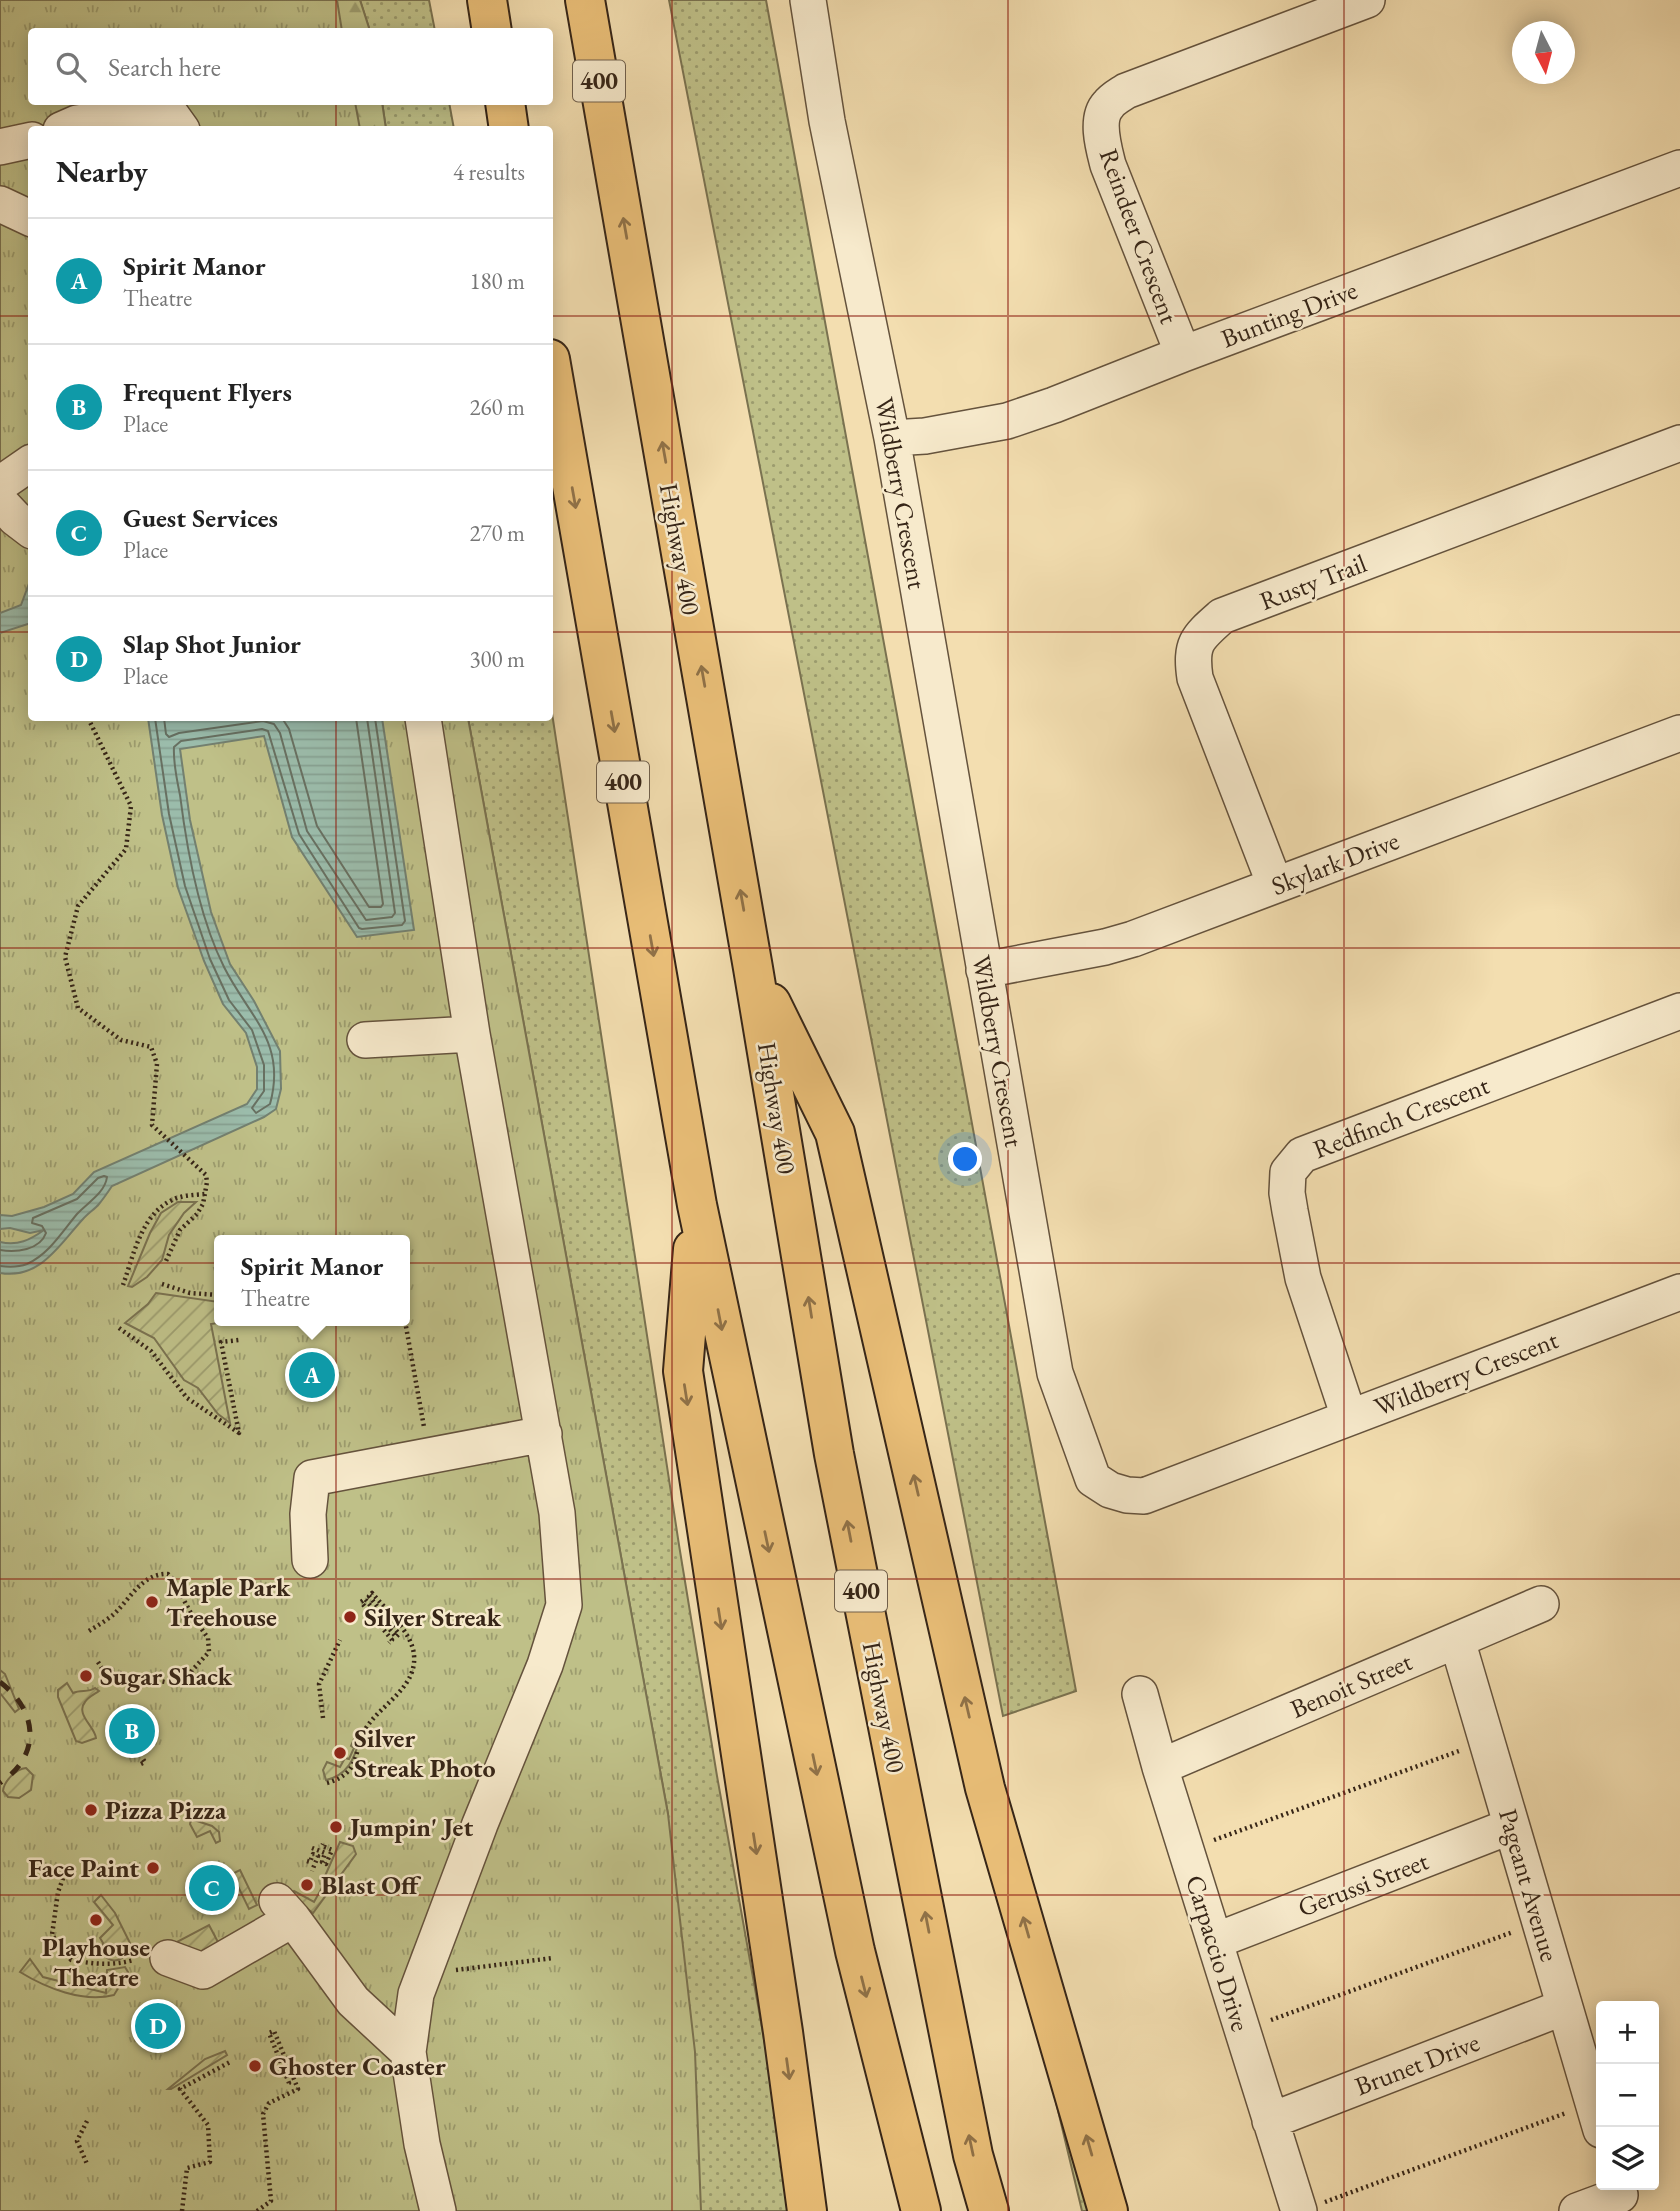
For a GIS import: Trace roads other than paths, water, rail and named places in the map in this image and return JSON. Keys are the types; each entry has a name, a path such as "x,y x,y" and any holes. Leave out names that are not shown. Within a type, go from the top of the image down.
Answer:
{"highway":[{"path":"487,0 491,28"},
{"name":"Highway 400","path":"585,0 753,968 834,1454 973,2155 989,2211"},
{"path":"505,105 508,126"},
{"name":"400","path":"553,376 697,1205 855,1951 921,2211"},
{"path":"753,968 835,1133 985,1788 1108,2211"},
{"path":"697,1205 683,1371 783,2032 807,2211"}],"street":[{"name":"Wildberry Crescent","path":"808,0 827,121 892,439 1055,1373 1093,1479 1110,1490 1126,1495 1144,1496 1680,1292"},
{"name":"Reindeer Crescent","path":"1183,354 1108,165 1102,144 1102,118 1106,106 1126,91 1367,0"},
{"path":"70,126 167,109 180,126"},
{"path":"0,147 28,141"},
{"name":"Bunting Drive","path":"892,439 925,436 1007,421 1054,405 1680,167"},
{"path":"0,204 28,217"},
{"name":"Rusty Trail","path":"1275,885 1195,678 1192,657 1199,636 1222,616 1680,443"},
{"path":"0,484 28,465"},
{"path":"0,502 28,528"},
{"path":"423,721 472,1034 557,1513 564,1605 545,1665 480,1824 416,1994 408,2052 422,2144 438,2211"},
{"name":"Skylark Drive","path":"984,970 1105,947 1680,733"},
{"name":"Redfinch Crescent","path":"1349,1417 1303,1278 1287,1193 1288,1172 1295,1163 1302,1155 1680,1011"},
{"path":"365,1040 472,1034"},
{"path":"310,1560 308,1514 312,1478 544,1434"},
{"name":"Benoit Street","path":"1160,1767 1541,1604"},
{"name":"Pageant Avenue","path":"1457,1640 1596,2113"},
{"name":"Carpaccio Drive","path":"1140,1694 1160,1767 1270,2121 1306,2209"},
{"name":"Gerussi Street","path":"1215,1941 1511,1826"},
{"path":"151,1959 203,1971 285,1910 353,2001 408,2052"},
{"name":"Brunet Drive","path":"1270,2121 1564,2007"},
{"path":"1577,2211 1621,2197"}],"water":[{"path":"28,586 28,624 0,633 0,613 21,605"},
{"path":"148,721 382,721 414,930 357,937 292,837 264,736 180,749 190,820 211,912 230,964 254,1001 280,1051 281,1089 276,1109 264,1117 112,1186 97,1206 38,1266 14,1274 0,1273 0,1242 24,1241 44,1230 30,1233 10,1228 0,1229 0,1215 12,1216 44,1207 73,1194 94,1172 247,1104 257,1089 257,1067 246,1033 223,1004 204,961 178,888 162,815"}],"railway":[{"path":"0,1682 22,1706 30,1733 23,1759 14,1772 0,1783"}],"place":[{"name":"Spirit Manor","path":"312,1375"},
{"name":"Maple Park Treehouse","path":"152,1602"},
{"name":"Silver Streak","path":"350,1617"},
{"name":"Sugar Shack","path":"86,1676"},
{"name":"Frequent Flyers","path":"132,1731"},
{"name":"Silver Streak Photo","path":"340,1753"},
{"name":"Pizza Pizza","path":"91,1810"},
{"name":"Jumpin' Jet","path":"336,1827"},
{"name":"Face Paint","path":"153,1868"},
{"name":"Blast Off","path":"307,1885"},
{"name":"Guest Services","path":"212,1888"},
{"name":"Playhouse Theatre","path":"96,1920"},
{"name":"Slap Shot Junior","path":"158,2026"},
{"name":"Ghoster Coaster","path":"255,2066"}]}
